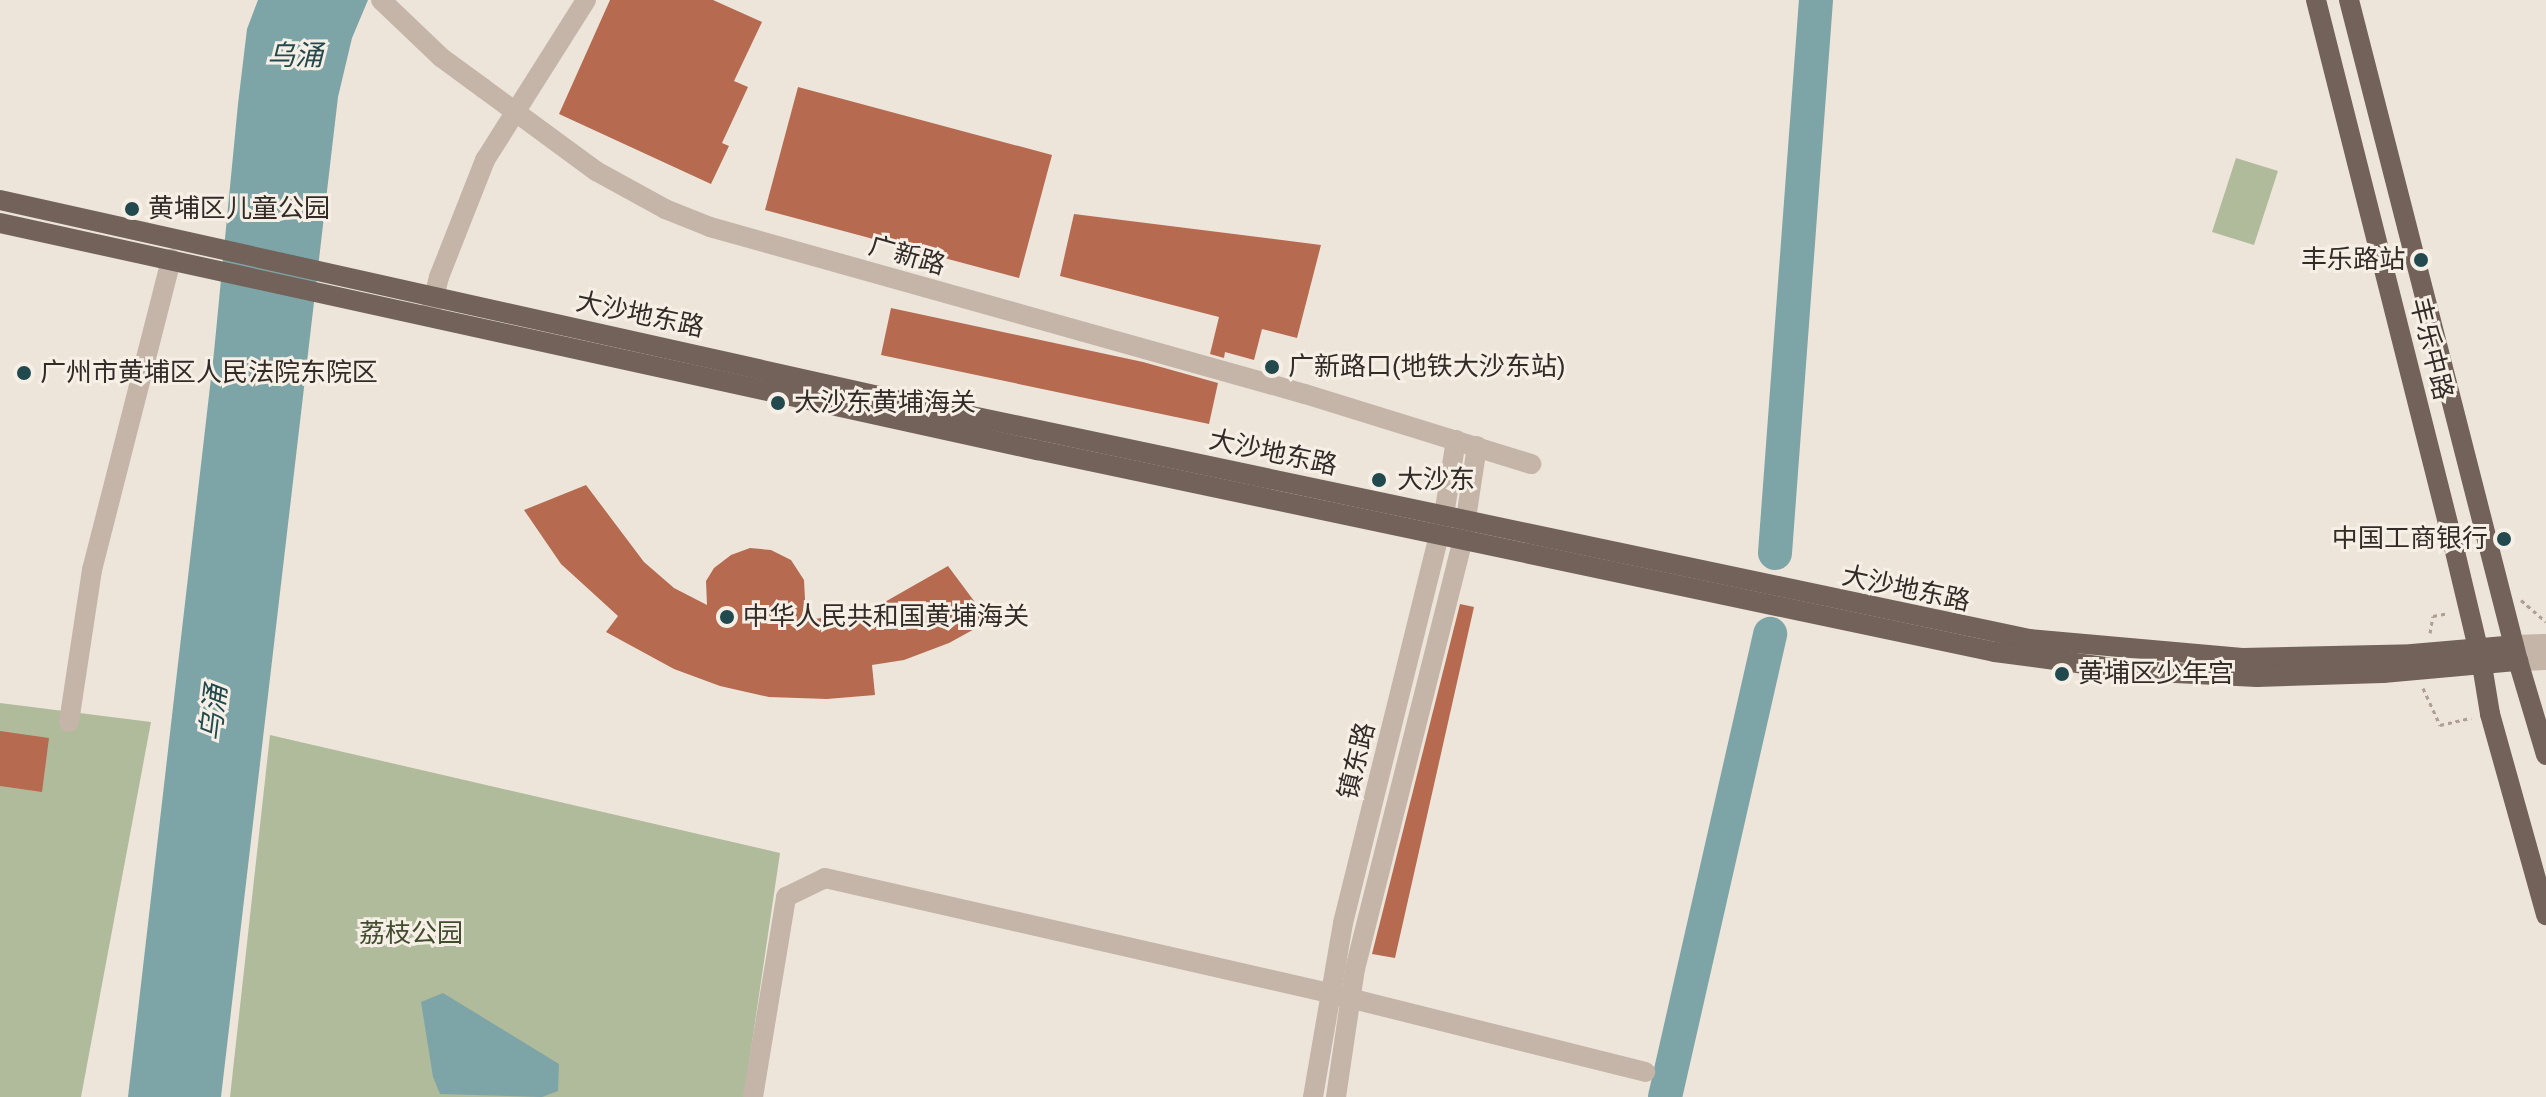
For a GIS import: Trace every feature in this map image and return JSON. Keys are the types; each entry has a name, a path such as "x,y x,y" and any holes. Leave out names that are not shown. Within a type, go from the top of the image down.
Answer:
{"main road":[{"name":"丰乐中路","path":"2316,0 2480,656 2490,714 2546,915"},
{"name":"丰乐中路","path":"2349,0 2516,653 2546,755"},
{"name":"大沙地东路","path":"0,200 208,257 431,306 1037,450 1441,524 1947,624 2085,646 2214,656 2311,658 2516,653"},
{"name":"大沙地东路","path":"0,223 171,259 208,257"}],"street":[{"path":"431,306 485,160 586,0"},
{"name":"广新路","path":"389,7 442,58 635,195 710,227 1531,464"},
{"path":"69,722 92,570 171,259"},
{"name":"镇东路","path":"1313,1097 1329,993 1441,524 1456,440"},
{"name":"镇东路","path":"1336,1097 1350,998 1370,901 1465,529 1477,446"},
{"name":"大沙地东路","path":"2516,653 2546,644"},
{"name":"大沙地东路","path":"2516,653 2546,660"},
{"path":"753,1097 786,897 825,878 1329,993 1645,1072"}],"path":[{"path":"2526,601 2546,622"},
{"path":"2419,635 2430,633 2433,616"}],"green space":[{"path":"2236,158 2278,171 2254,245 2212,232"},
{"path":"0,703 151,722 81,1097 0,1097"},
{"name":"荔枝公园","path":"270,735 780,853 744,1097 230,1097"}],"water":[{"name":"乌涌","path":"258,0 368,0 352,38 338,97 221,1097 128,1097 214,352 238,104 247,29"},
{"path":"443,993 559,1064 558,1091 542,1097 440,1094 433,1077 421,1002"}],"building":[{"path":"610,0 713,0 762,22 734,81 748,87 722,143 729,146 711,184 559,114"},
{"path":"798,87 1052,155 1019,278 765,210"},
{"path":"1074,214 1321,245 1297,338 1262,329 1254,360 1225,352 1224,358 1210,354 1219,317 1060,276"},
{"path":"891,308 1143,362 1218,383 1209,424 881,355"},
{"path":"586,485 644,562 674,588 707,605 706,581 714,568 731,555 750,548 771,550 791,560 804,580 801,621 869,611 948,566 989,621 949,643 904,660 872,665 875,695 827,699 769,697 720,686 674,669 606,632 618,616 561,564 524,510"},
{"path":"1460,604 1474,607 1395,958 1372,954"},
{"path":"0,731 49,738 42,792 0,786"}],"waterway":[{"path":"1775,553 1816,0"},
{"path":"1665,1097 1770,634"}],"place":[{"name":"黄埔区儿童公园","path":"132,209"},
{"name":"丰乐路站","path":"2421,260"},
{"name":"广新路口(地铁大沙东站)","path":"1272,367"},
{"name":"广州市黄埔区人民法院东院区","path":"24,373"},
{"name":"大沙东黄埔海关","path":"778,403"},
{"name":"大沙东","path":"1379,480"},
{"name":"中国工商银行","path":"2504,539"},
{"name":"中华人民共和国黄埔海关","path":"727,617"},
{"name":"黄埔区少年宫","path":"2062,674"}]}
